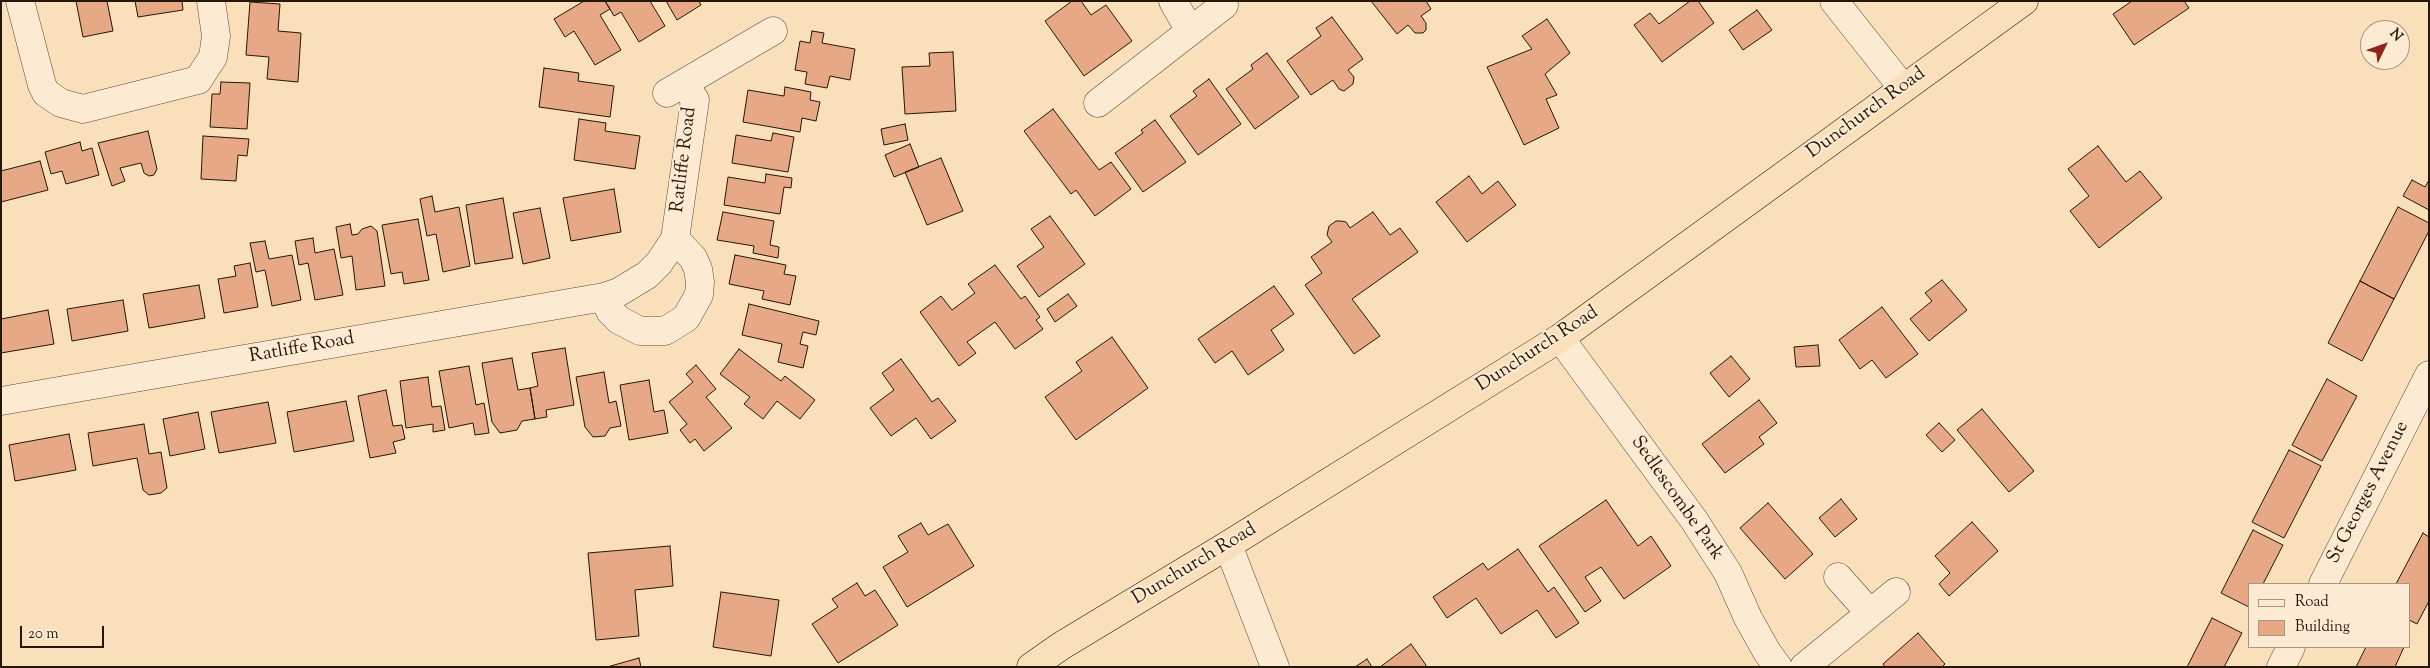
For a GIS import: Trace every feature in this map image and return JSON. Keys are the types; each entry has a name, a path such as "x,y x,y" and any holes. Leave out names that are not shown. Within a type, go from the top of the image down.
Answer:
{"highway":[{"name":"Dunchurch Road","path":"1031,667 1061,646 1228,545 1560,338 2024,1"}],"street":[{"path":"20,1 42,85 46,93 61,103 83,109 198,80 213,57 216,36 211,1"},
{"path":"1173,1 1190,31"},
{"path":"1834,1 1903,88"},
{"path":"1098,103 1224,5"},
{"name":"Ratliffe Road","path":"1,401 604,297 634,285 659,263 675,239 694,100 675,88 773,31"},
{"name":"Ratliffe Road","path":"604,297 610,311 618,320 640,331 665,331 676,326 686,318 699,295 700,282 693,258 675,239"},
{"name":"Sedlescombe Park","path":"1560,338 1694,520 1728,573 1748,618 1767,652 1778,667"},
{"name":"St Georges Avenue","path":"2324,583 2429,375"},
{"path":"1228,545 1275,667"},
{"path":"1838,577 1870,613"},
{"path":"1804,667 1896,592"},
{"path":"2281,667 2290,648"}],"building":[{"path":"76,1 107,1 113,31 83,37"},
{"path":"135,1 182,1 183,10 138,17"},
{"path":"584,1 605,1 610,9 600,15 621,50 595,65 574,31 565,37 554,19"},
{"path":"605,1 650,1 665,26 639,42 621,12 614,16"},
{"path":"666,1 699,1 701,5 677,20"},
{"path":"1072,1 1081,1 1091,15 1106,5 1132,41 1084,76 1045,21"},
{"path":"1371,1 1426,1 1431,9 1421,16 1426,23 1426,30 1423,33 1415,33 1408,25 1397,34"},
{"path":"1690,1 1698,1 1714,23 1662,62 1634,25 1650,13 1659,24"},
{"path":"2132,1 2184,1 2189,8 2134,45 2113,14"},
{"path":"250,2 280,4 278,31 301,33 298,82 267,79 269,57 246,55"},
{"path":"1757,10 1772,30 1743,50 1729,30"},
{"path":"1332,17 1363,59 1348,70 1354,77 1353,84 1344,91 1339,89 1333,80 1311,95 1287,61 1321,36 1316,28"},
{"path":"1547,19 1570,53 1545,74 1557,95 1546,99 1559,128 1524,145 1487,67 1532,49 1522,36"},
{"path":"812,31 824,33 822,43 855,49 850,80 830,76 827,88 805,84 807,72 795,70 800,41 810,43"},
{"path":"953,52 956,111 905,114 902,67 930,66 929,53"},
{"path":"1267,53 1299,97 1255,129 1226,89 1253,69 1251,65"},
{"path":"544,68 579,73 578,81 614,86 610,117 539,107"},
{"path":"1209,79 1241,124 1198,155 1170,116 1197,96 1193,91"},
{"path":"221,82 250,83 247,129 210,127 212,94 220,94"},
{"path":"785,87 811,92 810,100 820,102 816,121 802,118 800,132 743,122 748,90 784,96"},
{"path":"1053,109 1099,170 1111,162 1131,189 1095,216 1076,190 1071,194 1024,131"},
{"path":"579,119 606,123 605,131 640,136 635,169 574,160"},
{"path":"1155,120 1186,162 1143,192 1115,153 1143,133 1141,130"},
{"path":"905,124 908,140 884,145 881,129"},
{"path":"148,131 157,169 154,175 149,176 144,173 141,163 120,168 125,181 112,186 98,143"},
{"path":"773,133 794,137 788,172 732,163 736,135 771,141"},
{"path":"203,136 249,139 247,156 238,155 236,181 201,179"},
{"path":"80,142 82,151 92,148 99,175 66,184 62,171 51,174 45,152"},
{"path":"910,144 919,167 894,177 885,155"},
{"path":"2098,146 2126,182 2140,171 2162,198 2099,248 2070,211 2089,196 2068,169"},
{"path":"941,158 963,211 927,225 905,172"},
{"path":"40,161 48,190 1,202 1,171"},
{"path":"766,174 792,178 791,188 784,187 780,214 724,205 728,177 765,183"},
{"path":"1469,176 1482,194 1498,181 1516,205 1467,242 1436,202"},
{"path":"2412,180 2425,187 2429,180 2429,210 2403,196"},
{"path":"614,189 621,232 571,241 563,198"},
{"path":"432,196 435,212 459,207 470,266 443,272 436,234 427,236 420,199"},
{"path":"503,198 513,258 475,264 466,205"},
{"path":"2398,207 2429,223 2429,231 2394,299 2360,281"},
{"path":"540,208 550,258 523,264 513,213"},
{"path":"723,212 774,221 770,245 779,247 778,258 753,253 754,246 717,240"},
{"path":"1373,212 1390,235 1400,228 1418,252 1352,299 1380,336 1354,354 1305,285 1322,273 1311,257 1332,242 1327,235 1329,226 1336,221 1341,221 1346,222 1350,228"},
{"path":"1050,216 1085,264 1039,297 1017,266 1044,247 1031,229"},
{"path":"418,219 429,280 404,284 402,272 391,274 382,225"},
{"path":"350,224 352,235 358,234 362,229 371,226 377,231 385,286 356,290 352,256 341,258 336,227"},
{"path":"313,238 315,253 334,249 343,295 315,300 308,263 299,265 295,241"},
{"path":"265,241 269,259 292,255 301,300 272,306 265,270 256,272 250,243"},
{"path":"735,255 786,265 784,274 796,276 790,305 762,299 764,291 729,284"},
{"path":"250,263 258,307 224,313 218,279 236,276 234,266"},
{"path":"995,265 1021,299 1025,296 1040,317 1036,320 1043,329 1015,349 995,322 967,342 976,353 959,366 920,312 941,296 952,310 975,293 968,284"},
{"path":"1942,280 1967,310 1929,341 1910,319 1932,301 1925,293"},
{"path":"2360,281 2394,299 2362,361 2328,343"},
{"path":"199,285 205,318 149,328 143,294"},
{"path":"1274,286 1294,314 1271,330 1284,350 1248,375 1232,351 1215,363 1198,339"},
{"path":"1068,294 1077,306 1055,322 1047,309"},
{"path":"123,300 128,331 72,341 67,309"},
{"path":"749,304 819,321 816,335 803,332 800,344 808,346 803,368 778,362 782,344 742,335"},
{"path":"1882,307 1918,354 1886,378 1872,360 1860,369 1839,340"},
{"path":"48,310 54,344 1,353 1,319"},
{"path":"1112,337 1148,388 1076,440 1045,397 1082,371 1076,362"},
{"path":"1818,345 1820,366 1796,367 1794,347"},
{"path":"565,348 574,405 546,410 547,417 535,419 530,388 538,386 532,353"},
{"path":"739,349 781,381 785,376 815,400 800,419 777,401 763,419 744,404 750,397 720,374"},
{"path":"1731,356 1750,379 1729,397 1710,373"},
{"path":"512,358 518,390 530,388 535,419 522,421 517,430 500,433 492,422 482,363"},
{"path":"901,359 932,402 938,398 956,421 931,439 916,418 891,436 870,408 894,390 882,373"},
{"path":"696,365 716,389 706,397 732,428 704,451 695,439 690,443 680,430 687,424 669,402 693,382 686,374"},
{"path":"469,366 476,405 484,403 489,433 475,435 473,423 449,428 439,371"},
{"path":"604,372 609,403 616,401 621,426 610,428 605,436 593,437 585,427 576,377"},
{"path":"428,377 432,407 441,406 445,430 433,432 433,424 406,428 400,381"},
{"path":"2327,379 2357,396 2322,461 2292,445"},
{"path":"649,380 654,412 664,410 668,433 629,440 620,385"},
{"path":"386,390 393,426 402,425 405,439 393,442 396,453 370,458 358,396"},
{"path":"1759,400 1777,423 1759,437 1764,444 1725,473 1702,444"},
{"path":"346,401 354,441 294,452 287,412"},
{"path":"268,402 276,443 219,453 211,412"},
{"path":"1982,409 2034,471 2009,492 1957,430"},
{"path":"198,412 205,449 170,456 163,419"},
{"path":"1939,423 1955,440 1942,452 1926,435"},
{"path":"144,424 149,454 161,452 167,488 161,493 149,495 143,490 137,458 93,466 88,433"},
{"path":"69,434 76,470 15,481 9,445"},
{"path":"2289,450 2321,466 2284,538 2252,522"},
{"path":"1841,499 1857,519 1835,537 1819,518"},
{"path":"1606,500 1638,546 1651,536 1671,566 1624,599 1601,567 1585,577 1601,601 1585,612 1539,546"},
{"path":"1768,503 1813,554 1785,579 1740,528"},
{"path":"1972,522 1998,551 1949,596 1939,584 1950,573 1935,556"},
{"path":"921,523 928,535 948,524 974,566 907,607 883,567 908,552 898,536"},
{"path":"2253,530 2283,545 2264,583 2248,583 2248,606 2221,593"},
{"path":"2423,533 2429,537 2429,601 2417,624 2410,620 2410,583 2397,583"},
{"path":"670,546 673,586 635,590 639,636 596,640 588,553"},
{"path":"1518,549 1548,592 1554,587 1579,623 1556,638 1537,610 1501,634 1476,598 1447,618 1433,597 1483,563 1488,570"},
{"path":"857,583 865,596 875,590 898,625 838,663 812,624 838,607 832,599"},
{"path":"721,592 779,600 771,656 713,647"},
{"path":"2212,618 2242,633 2224,667 2187,667"},
{"path":"1918,633 1945,664 1942,667 1885,667 1883,664"},
{"path":"1411,644 1426,665 1425,667 1380,667"},
{"path":"2366,648 2404,648 2395,667 2356,667"},
{"path":"639,658 641,667 607,667"},
{"path":"1367,659 1372,667 1355,667"}]}
